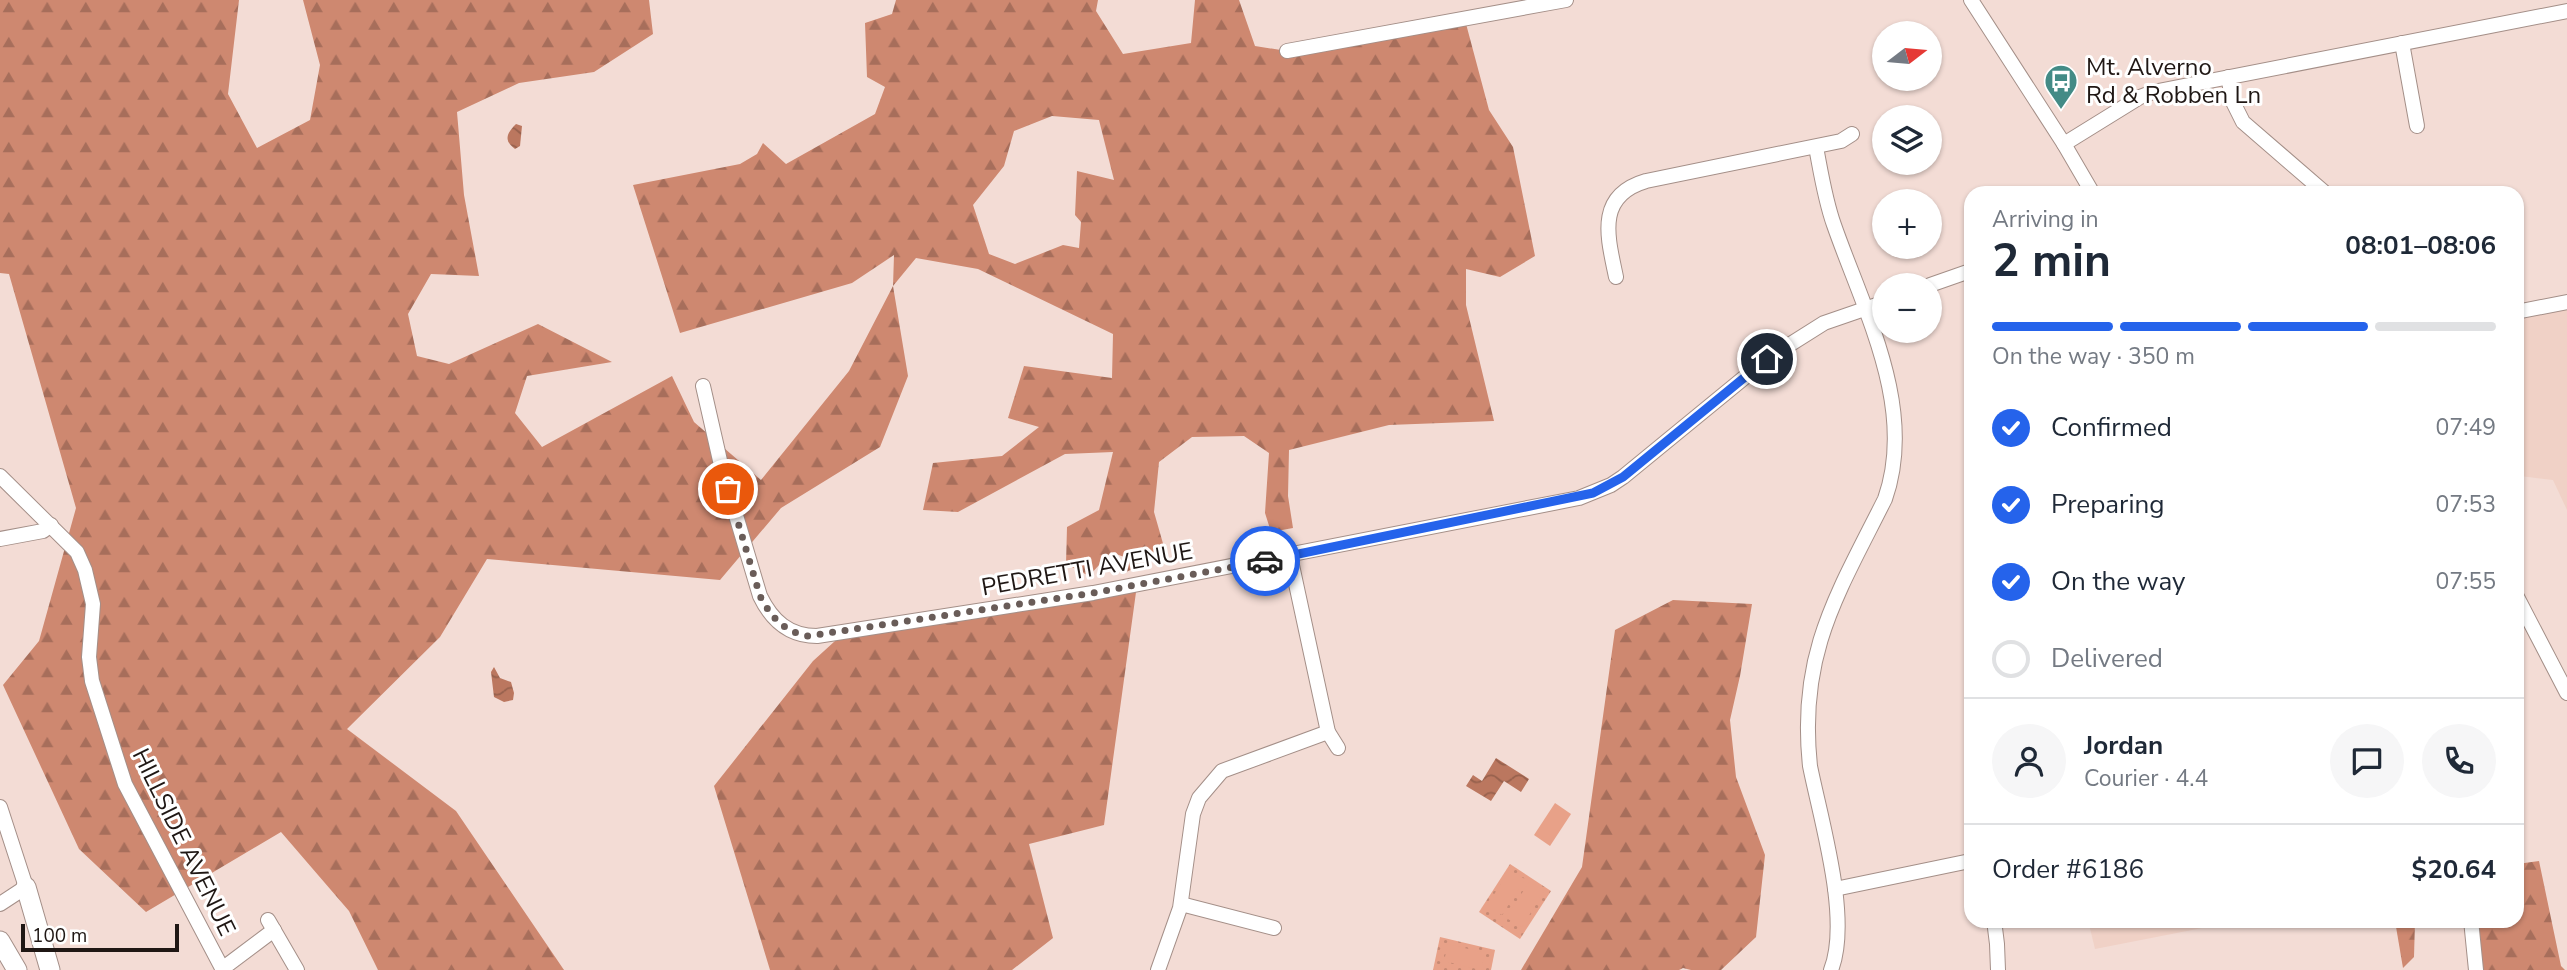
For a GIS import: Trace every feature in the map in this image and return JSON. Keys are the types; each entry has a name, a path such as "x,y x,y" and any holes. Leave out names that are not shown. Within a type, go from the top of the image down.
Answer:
{"main road":[{"path":"26,887 50,970"},
{"path":"0,941 17,970"}],"street":[{"path":"1287,51 1566,0"},
{"path":"1971,0 2088,186"},
{"path":"2064,144 2147,95 2567,11"},
{"path":"2402,43 2417,126"},
{"path":"2228,77 2233,102 2244,122 2317,186"},
{"path":"1616,277 1607,225 1614,204 1628,188 1646,181 1841,141 1852,134"},
{"path":"1816,146 1833,222 1884,369 1896,443 1895,462 1885,499 1830,611 1820,639 1809,687 1810,766 1835,889 1840,931 1839,946 1831,970"},
{"path":"1942,281 1964,273"},
{"path":"2524,310 2567,302"},
{"name":"PEDRETTI AVENUE","path":"703,386 720,465 760,596 766,609 781,626 798,635 817,636 1079,595 1290,556 1593,493 1623,477 1790,342 1824,323 1872,306"},
{"name":"HILLSIDE AVENUE","path":"0,476 77,552 93,604 89,657 92,681 125,784 223,970"},
{"path":"0,540 43,531 51,526"},
{"path":"1290,556 1328,732 1338,748"},
{"path":"2524,611 2567,694"},
{"path":"1158,970 1181,904 1193,814 1199,798 1222,771 1328,732"},
{"path":"0,807 26,887 0,904"},
{"path":"1835,889 1964,862"},
{"path":"1181,904 1274,928"},
{"path":"223,970 271,925 297,970"},
{"path":"1995,928 1998,970"},
{"path":"2473,928 2476,970"}],"shaded area":[{"path":"2567,302 2567,510 2553,480 2524,476 2524,310"},
{"path":"1555,803 1571,814 1550,846 1534,835"},
{"path":"1510,864 1551,891 1520,939 1479,912"},
{"path":"1509,870 1525,879 1502,915 1487,906"},
{"path":"1529,882 1544,891 1522,927 1506,918"},
{"path":"2090,928 2202,928 2095,949"},
{"path":"1440,937 1495,950 1491,970 1433,970"},
{"path":"1448,944 1485,953 1481,970 1444,961"}],"green space":[{"path":"0,0 239,0 228,94 257,148 310,120 320,65 303,0 649,0 653,34 594,72 519,83 457,112 464,195 479,276 431,274 408,314 417,356 449,364 538,324 612,362 527,376 515,413 542,447 672,376 694,422 761,480 849,371 893,286 908,376 880,447 781,508 720,580 487,559 440,637 347,729 456,811 564,970 378,970 349,911 281,832 146,912 79,849 3,685 39,641 76,508 9,274 0,273"},
{"path":"896,0 1098,0 1096,11 1123,54 1191,43 1195,0 1239,0 1255,46 1287,51 1465,20 1489,110 1513,147 1535,256 1500,277 1466,269 1466,305 1494,421 1389,425 1289,450 1288,496 1293,528 1271,532 1265,513 1269,453 1244,436 1192,437 1159,462 1154,512 1166,554 1126,572 1124,557 1111,552 1089,576 1066,564 1067,527 1099,510 1113,452 1065,454 958,512 923,510 933,463 1002,456 1039,427 1008,418 1024,366 1112,378 1113,334 978,269 916,258 893,286 894,255 852,283 680,333 633,185 740,164 757,154 763,143 786,164 875,114 885,87 867,77 865,23 892,14","holes":["1052,116 1099,120 1114,180 1077,171 1075,215 1081,222 1079,248 1063,245 1015,264 989,254 973,205 1004,166 1014,131"]},
{"path":"1137,585 1104,825 1029,844 1053,938 1012,970 770,970 714,786 813,661 846,631"},
{"path":"1673,600 1752,604 1730,720 1736,777 1765,855 1756,937 1721,970 1521,970 1582,867 1615,630"},
{"path":"2539,861 2561,966 2565,970 2476,970 2472,928 2524,928 2524,863"},
{"path":"2396,928 2415,928 2414,957 2403,968"}],"water":[{"path":"516,124 522,126 520,146 515,149 509,143 508,136"},
{"path":"494,667 500,678 511,682 513,700 504,702 494,697 491,672"},
{"path":"1496,758 1529,779 1521,792 1504,781 1491,801 1466,786 1473,775 1482,781"}],"way so far":[{"path":"728,489 766,609 781,626 798,635 817,636 1093,593 1265,561"}],"place":[{"name":"Mt. Alverno Rd & Robben Ln","path":"2061,111"}],"route":[{"path":"1265,561 1593,493 1623,477 1767,359"}]}
